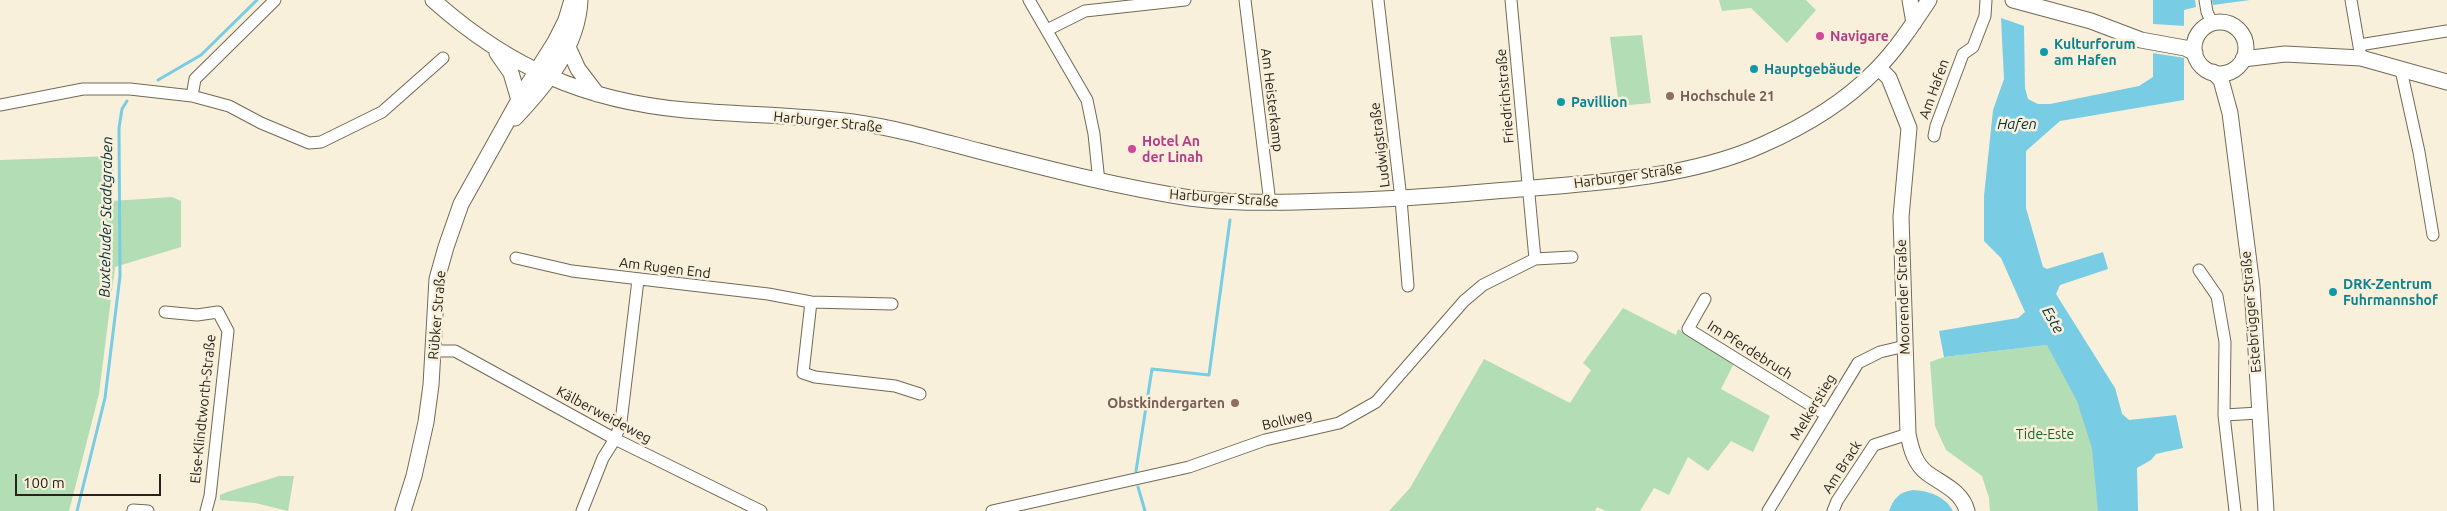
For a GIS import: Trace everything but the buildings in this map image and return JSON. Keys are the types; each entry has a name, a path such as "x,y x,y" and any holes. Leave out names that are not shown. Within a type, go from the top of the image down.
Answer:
{"street":[{"path":"192,96 196,79 275,0"},
{"name":"Harburger Straße","path":"433,0 493,48 543,75 597,94 642,104 684,110 853,122 911,133 1099,182 1194,198 1270,203 1401,199 1529,189 1660,174 1697,166 1758,147 1796,128 1841,99 1879,68 1914,23 1929,0"},
{"path":"543,75 555,42 566,20 572,0"},
{"path":"543,75 568,47 578,16 580,0"},
{"path":"1029,0 1087,100 1094,134 1099,182"},
{"path":"1047,30 1086,12 1185,0"},
{"name":"Am Heisterkamp","path":"1245,0 1270,203"},
{"name":"Ludwigstraße","path":"1378,0 1401,199 1408,286"},
{"name":"Friedrichstraße","path":"1511,0 1529,189"},
{"path":"1910,0 1914,23"},
{"name":"Am Hafen","path":"1934,136 1963,54 1973,47 1985,16 1986,0"},
{"path":"2013,0 2091,21 2128,34 2191,43"},
{"path":"2351,0 2360,52"},
{"path":"2205,4 2212,23"},
{"path":"2191,43 2212,23 2230,24 2237,28 2246,42 2244,59"},
{"path":"2191,43 2201,65 2220,74 2233,70 2244,59 2285,54 2360,52 2447,32"},
{"path":"2246,42 2285,54"},
{"path":"568,47 578,69 597,94"},
{"path":"493,48 511,73 519,100"},
{"path":"2360,52 2402,70 2447,82"},
{"path":"0,105 90,88 130,89 192,96 229,106 261,123 309,143 322,142 382,112 443,58"},
{"name":"Moorender Straße","path":"1879,68 1892,84 1909,128 1901,218 1908,434 1911,447 1920,466 1962,498 1967,511"},
{"name":"Estebrügger Straße","path":"2230,113 2234,92 2233,70"},
{"path":"2402,70 2419,152 2433,235"},
{"name":"Estebrügger Straße","path":"2213,72 2221,80 2230,113 2252,286 2266,511"},
{"name":"Rübker Straße","path":"403,511 414,476 426,422 431,385 437,279 446,247 461,204 504,130 519,100 543,75"},
{"name":"Rübker Straße","path":"504,130 536,96 543,75"},
{"path":"1529,189 1536,259"},
{"name":"Bollweg","path":"992,511 1190,467 1265,440 1339,423 1376,402 1464,302 1483,285 1536,259 1572,257"},
{"name":"Am Rugen End","path":"516,258 572,271 768,294 811,302 892,304"},
{"path":"2199,270 2217,296 2225,342 2224,415 2235,511"},
{"path":"582,511 603,458 615,439 621,422 638,280"},
{"name":"Im Pferdebruch","path":"1705,299 1688,328 1826,414"},
{"path":"811,302 803,373 815,377 895,386 920,394"},
{"name":"Else-Klindtworth-Straße","path":"165,312 198,315 218,312 228,332 210,496 206,511"},
{"name":"Melkerstieg","path":"1768,511 1858,363 1880,352 1905,346"},
{"name":"Kälberweideweg","path":"432,351 456,352 615,439 761,511"},
{"path":"2224,415 2259,413"},
{"name":"Am Brack","path":"1834,511 1836,500 1874,445 1908,434"},
{"path":"133,510 148,511"}],"green space":[{"path":"1719,0 1806,0 1816,10 1787,43 1751,8 1722,11"},
{"path":"1642,35 1651,103 1619,106 1610,37"},
{"path":"114,156 112,201 172,197 181,201 181,247 115,267 99,394 69,511 0,511 0,160"},
{"path":"1623,308 1676,335 1678,329 1734,363 1721,389 1770,416 1753,452 1731,441 1708,471 1688,457 1669,495 1654,488 1640,511 1606,511 1597,507 1595,511 1389,511 1410,488 1484,359 1570,403 1591,370 1583,363"},
{"name":"Tide-Este","path":"2047,345 2115,388 2122,414 2129,420 2138,511 1990,511 1989,498 1982,476 1946,450 1935,426 1930,362 1944,357"},
{"path":"279,476 294,476 288,511 255,503 220,500 220,495 227,492"}],"water":[{"name":"Hafen","path":"2153,0 2195,0 2196,7 2184,10 2184,100 2060,121 2026,151 2026,208 2043,267 2047,269 2103,252 2108,269 2060,285 2056,294 2115,388 2122,414 2129,420 2176,415 2183,448 2156,454 2151,460 2137,468 2138,511 2098,511 2092,448 2077,401 2047,345 1944,357 1939,331 2018,318 2025,312 2001,258 1984,241 1984,196 1993,110 2004,79 2001,18 2024,26 2025,88 2028,99 2038,104 2050,104 2139,86 2153,77"},
{"path":"2212,0 2250,0 2213,5"},
{"path":"1913,490 1936,495 1946,502 1953,511 1889,511 1898,496"}],"pier":[{"path":"2153,24 2186,26 2185,58 2152,53"}],"waterway":[{"name":"Buxtehuder Stadtgraben","path":"158,80 201,55 257,0"},
{"name":"Buxtehuder Stadtgraben","path":"77,511 105,398 120,276 119,128 122,109 127,101"},
{"path":"1136,471 1152,369 1209,375 1230,220"},
{"path":"1138,487 1145,511"}],"place":[{"name":"Navigare","path":"1820,36"},
{"name":"Kulturforum am Hafen","path":"2044,52"},
{"name":"Hauptgebäude","path":"1754,69"},
{"name":"Hochschule 21","path":"1670,96"},
{"name":"Pavillion","path":"1561,102"},
{"name":"Hotel An der Linah","path":"1132,149"},
{"name":"DRK-Zentrum Fuhrmannshof","path":"2333,292"},
{"name":"Obstkindergarten","path":"1235,403"}],"water label":[{"name":"Este","path":"2053,320"}]}
